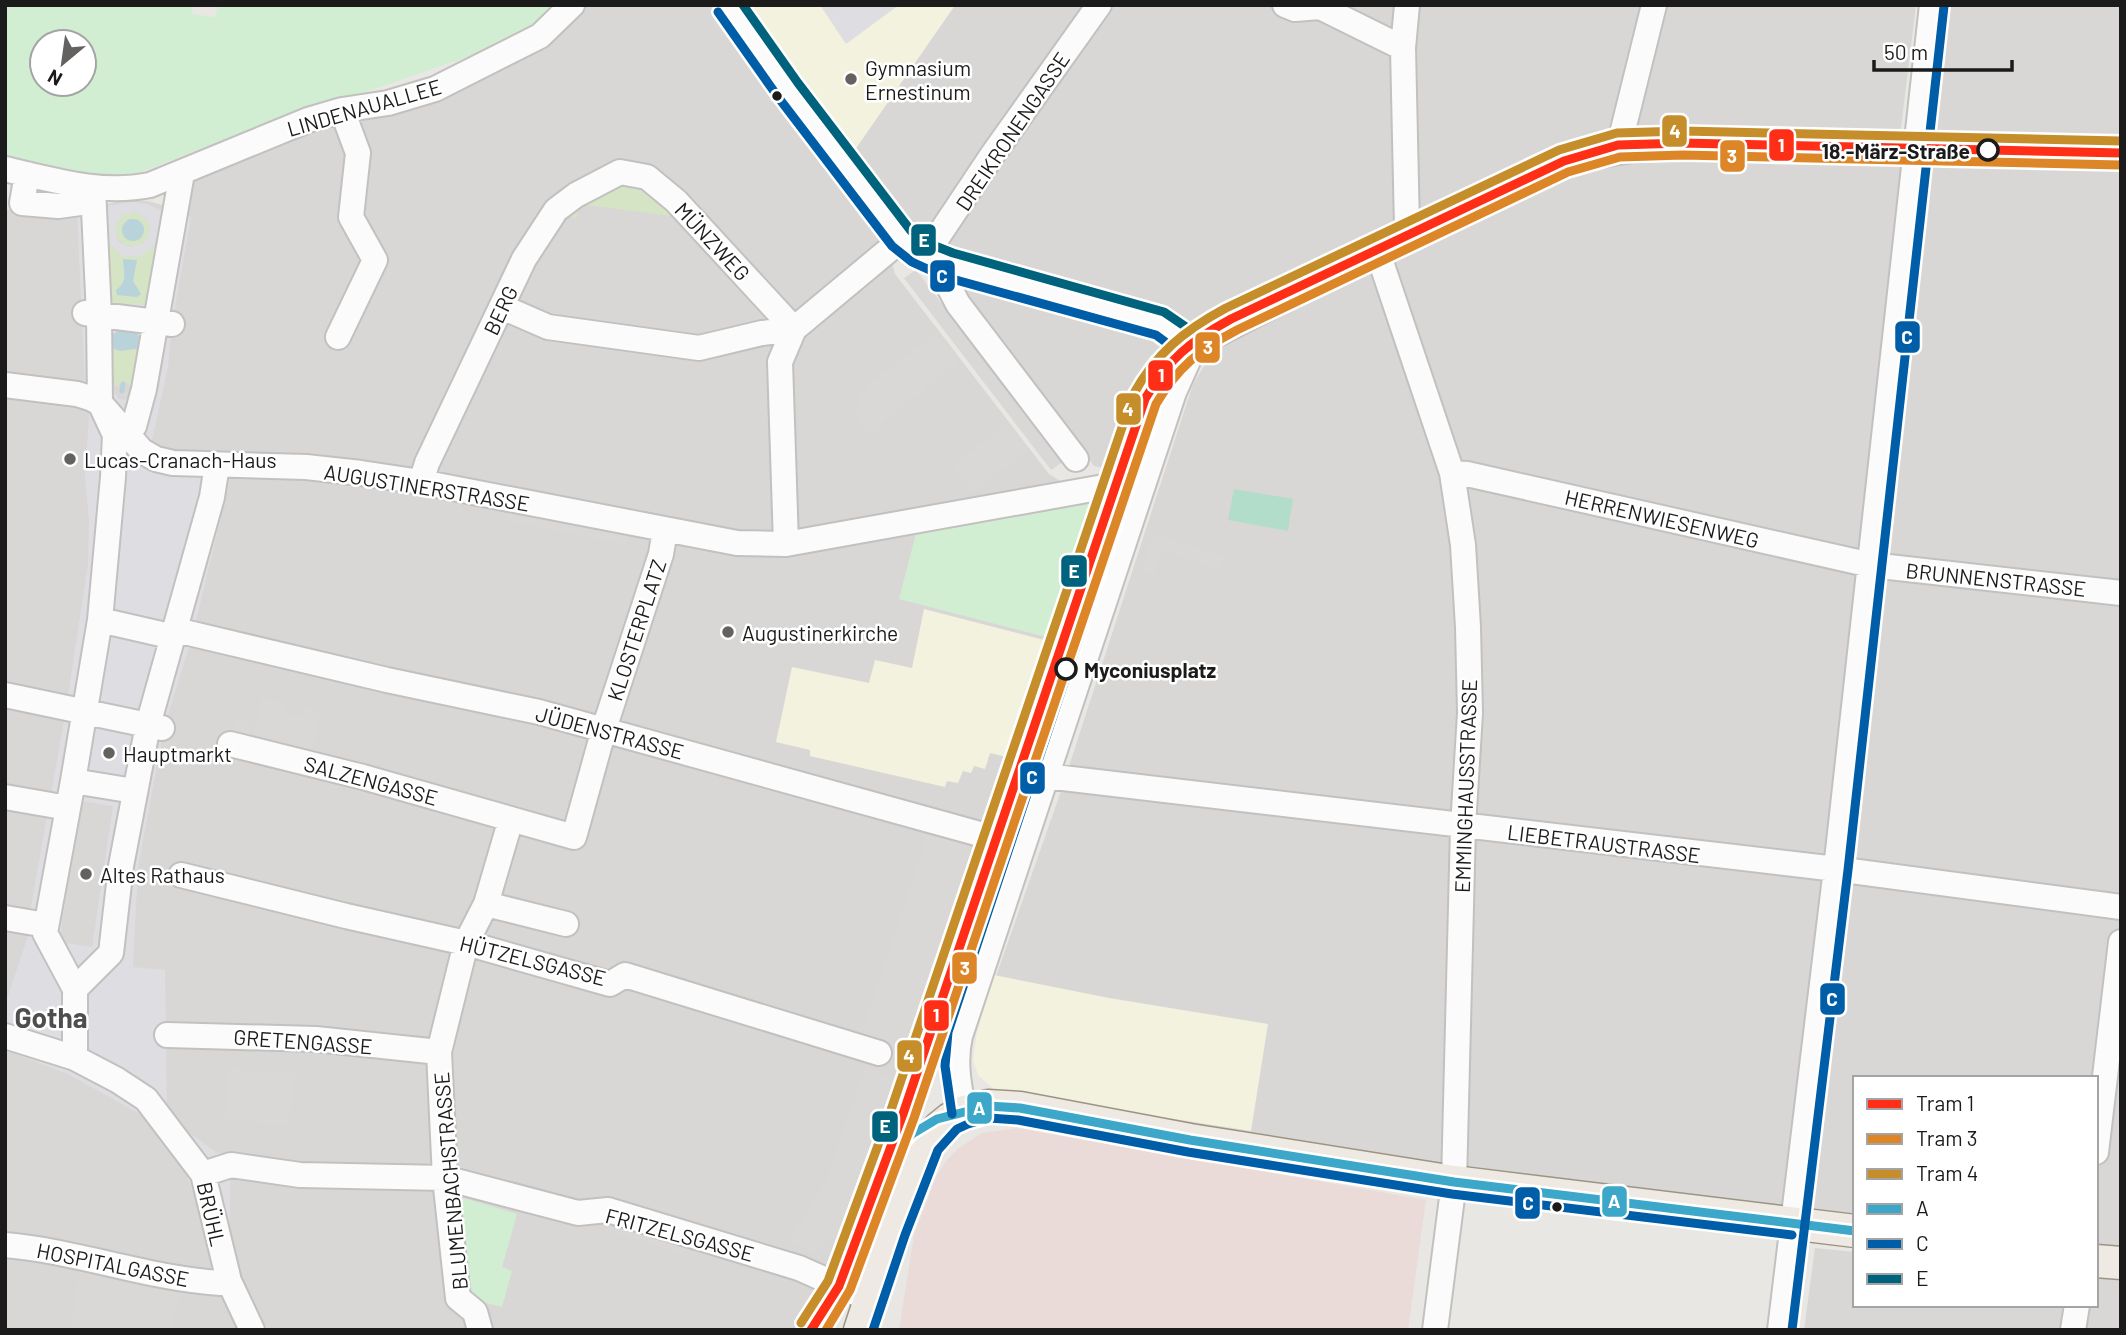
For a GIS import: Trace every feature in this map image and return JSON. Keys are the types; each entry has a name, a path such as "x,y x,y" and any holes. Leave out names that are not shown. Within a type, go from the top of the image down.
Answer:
{"main road":[{"path":"860,1330 868,1289 928,1144 939,1128 964,1112 988,1106 1020,1108 1190,1140 1454,1182 1853,1231"},
{"path":"2098,1261 2121,1263"},
{"path":"840,1330 868,1289"}],"street":[{"name":"LINDENAUALLEE","path":"16,172 93,199 150,185 289,127 342,110 388,103 435,89 540,36 572,5"},
{"path":"729,5 788,90 902,239 925,256 1161,324 1195,348"},
{"name":"DREIKRONENGASSE","path":"925,256 993,154 1099,5"},
{"path":"1286,5 1295,9 1320,7 1403,48"},
{"path":"1407,5 1403,48 1410,238"},
{"path":"1618,150 1654,5"},
{"path":"1780,1330 1871,565 1932,5"},
{"path":"338,337 375,260 351,217 358,153 342,110"},
{"path":"964,1112 957,1075 957,1049 1180,374 1195,348 1225,329 1378,253 1565,165 1593,155 1618,150 1683,148 2121,157"},
{"path":"16,172 14,202 58,206 93,199 91,314 94,395 168,478 181,633 156,726 134,791 130,867 111,953 75,989"},
{"name":"BERG","path":"426,483 427,463 524,259 556,210 576,195 620,172"},
{"name":"MÜNZWEG","path":"620,172 648,177 676,201 794,329"},
{"path":"131,434 164,323 182,173"},
{"path":"902,239 794,329 780,362 786,544 1115,485 1140,493"},
{"name":"EMMINGHAUSSTRASSE","path":"1378,253 1452,473 1463,545 1470,713 1463,827 1454,1182 1435,1330"},
{"path":"949,265 948,285 958,304 1076,459"},
{"path":"502,307 548,327 699,348 762,333 794,329"},
{"path":"91,314 164,323"},
{"path":"5,385 94,395"},
{"name":"AUGUSTINERSTRASSE","path":"131,434 142,451 156,459 168,478 217,465 306,467 426,483 737,543 786,544"},
{"path":"5,1036 75,1058 75,989 39,924 59,806 73,781 75,709 100,620 168,478 217,465"},
{"name":"HERRENWIESENWEG","path":"1452,473 1467,474 1871,565"},
{"name":"KLOSTERPLATZ","path":"511,819 574,837 604,729 661,554 665,530"},
{"name":"BRUNNENSTRASSE","path":"1871,565 2121,593"},
{"path":"100,620 181,633"},
{"name":"JÜDENSTRASSE","path":"181,633 540,712 1023,846"},
{"path":"5,695 156,726"},
{"name":"SALZENGASSE","path":"230,744 511,819"},
{"name":"LIEBETRAUSTRASSE","path":"1046,776 1836,869 2121,907"},
{"path":"73,781 134,791"},
{"path":"5,797 59,806"},
{"name":"BLUMENBACHSTRASSE","path":"480,1330 475,1312 458,1298 445,1178 439,1052 466,943 486,904 511,819"},
{"name":"HÜTZELSGASSE","path":"181,875 466,943 610,984 625,975 879,1053"},
{"path":"486,904 566,924"},
{"path":"5,918 39,924"},
{"path":"2098,1135 2121,942"},
{"name":"GRETENGASSE","path":"167,1035 316,1039 439,1052"},
{"name":"BRÜHL","path":"75,1058 146,1099 204,1174 225,1282 252,1330"},
{"name":"FRITZELSGASSE","path":"204,1174 231,1165 300,1175 445,1178 578,1213 608,1210 868,1289"},
{"name":"HOSPITALGASSE","path":"5,1245 33,1248 162,1276 225,1282"},
{"path":"2073,1330 2077,1307"}],"shaded area":[{"path":"583,5 713,5 884,231 895,274 1049,474 1102,507 921,1070 841,1291 816,1330 5,1330 5,209 75,210 127,200 148,201 162,205 165,210 193,177 302,128 428,99"},
{"name":"Gymnasium Ernestinum","path":"744,5 955,5 852,154"},
{"path":"820,5 899,5 846,44"},
{"path":"955,5 1916,5 1901,128 1895,137 1886,140 1606,137 1562,151 1485,186 1217,319 1155,359 1136,399 1114,470 1094,466 968,301 862,176 852,154"},
{"path":"1945,5 2121,5 2121,146 1937,142 1931,132"},
{"path":"1621,158 2121,164 2121,1257 2098,1254 2098,1076 1853,1076 1853,1223 1185,1126 1024,1089 976,1070 994,982 1060,794 1193,384 1211,355 1278,311 1565,173"},
{"path":"131,202 147,204 163,211 191,217 172,324 168,367 151,445 87,388 85,383 77,212 103,210 107,206","holes":["135,212 146,218 150,229 147,240 130,247 119,242 116,225 123,215","107,240 121,255 140,257 158,243 149,305 108,303","143,343 129,397 124,400 119,399 114,392 110,347"]},
{"path":"916,270 1063,462 1051,470 904,278"},
{"path":"937,333 958,362 866,435 857,419 861,395 871,383"},
{"name":"Hauptmarkt","path":"89,414 99,418 128,448 226,475 230,479 193,634 164,728 138,868 133,967 165,970 167,1117 216,1152 231,1155 229,1246 249,1304 269,1330 244,1330 181,1160 154,1122 68,1074 5,1050 5,1005 32,924 29,918 65,715 88,564 89,521 85,478","holes":["81,801 113,806 92,947 59,942"]},
{"path":"1008,423 1028,450 973,492 953,465"},
{"path":"510,507 630,530 627,545 508,521"},
{"path":"1154,534 1223,557 1219,570 1162,550 1153,576 1141,571"},
{"path":"924,609 1044,640 1006,757 990,753 985,769 974,766 971,773 963,771 958,783 947,781 945,787 810,756 810,750 776,742 792,667 869,683 875,660 912,668"},
{"path":"262,698 287,704 285,714 302,717 305,707 320,711 310,755 252,741"},
{"path":"238,717 251,720 247,740 233,737"},
{"path":"928,833 971,847 961,876 975,881 917,1054 861,1036"},
{"path":"994,975 1109,998 1268,1024 1251,1131 996,1091 978,1075 973,1060 977,1032"},
{"path":"865,1068 904,1081 869,1186 841,1242 829,1237 817,1253 789,1240 828,1178"},
{"path":"229,1069 295,1074 287,1126 225,1118"},
{"path":"1017,1128 1426,1200 1408,1330 899,1330 914,1235 936,1177 946,1161 959,1148 982,1133"},
{"path":"611,1211 689,1235 683,1253 605,1230"},
{"path":"1815,1248 1853,1252 1853,1307 2098,1307 2098,1278 2121,1281 2121,1330 1804,1330"},
{"path":"81,1265 183,1283 171,1330 70,1330"}],"green space":[{"path":"5,5 193,5 192,14 215,17 218,5 559,5 536,27 508,43 197,150 129,177 66,174 5,161"},
{"path":"627,178 651,197 655,192 679,217 580,204 577,218 563,216 586,196 591,202 618,188 615,182"},
{"path":"129,212 137,213 145,218 149,225 147,240 137,247 125,245 116,236 116,225 123,215","holes":["128,219 135,219 143,226 144,232 136,241 127,240"]},
{"path":"106,239 121,255 158,242 149,305 108,303"},
{"path":"110,347 137,350 141,348 131,389 123,382 115,387"},
{"path":"1234,489 1293,499 1288,531 1228,520"},
{"name":"Myconiusplatz","path":"1084,501 1095,506 1050,638 899,599 918,526"},
{"path":"457,1196 517,1214 502,1267 512,1271 502,1307 468,1298"}],"water":[{"path":"129,219 137,219 144,226 144,234 137,241 129,241 122,234 122,226"},
{"path":"123,259 137,260 133,281 141,294 137,297 117,295 116,290 124,279"},
{"path":"120,329 139,335 141,348 120,351 110,347 112,335"}],"waterway":[{"path":"122,391 123,384"}],"tram line":[{"name":"4","path":"801,1323 828,1281 891,1110 1133,395 1151,367 1172,344 1226,308 1559,150 1617,133 1683,131 2121,141"},
{"name":"1","path":"811,1330 839,1286 903,1114 1145,399 1182,352 1231,319 1564,161 1618,145 1683,143 2121,153"},
{"name":"3","path":"826,1330 850,1290 914,1118 1156,404 1190,361 1237,330 1568,172 1620,157 1683,155 2121,165"}],"transit line":[{"name":"E","path":"743,5 798,83 911,231 930,244 953,253 1164,312 1202,338"},
{"name":"C","path":"1792,1330 1848,870 1944,6"},
{"name":"C","path":"718,12 778,97 892,246 912,262 945,277 1156,335 1179,352 1168,370 948,1032 945,1066 952,1114"},
{"name":"E","path":"801,1323 828,1281 891,1110 1134,394 1156,361 1189,337"},
{"name":"A","path":"811,1330 839,1286 882,1172 912,1134 937,1119 988,1106 1020,1108 1190,1140 1454,1182 1853,1231"},
{"name":"C","path":"873,1330 905,1235 938,1150 957,1129 989,1118 1018,1120 1188,1152 1452,1194 1792,1235"}],"place":[{"name":"Gymnasium Ernestinum","path":"851,79"},
{"name":"18.-März-Straße","path":"1988,150"},
{"name":"Lucas-Cranach-Haus","path":"70,459"},
{"name":"Augustinerkirche","path":"728,632"},
{"name":"Myconiusplatz","path":"1066,669"},
{"name":"Hauptmarkt","path":"109,753"},
{"name":"Altes Rathaus","path":"86,874"}],"district":[{"name":"Gotha","path":"51,1017"}]}
